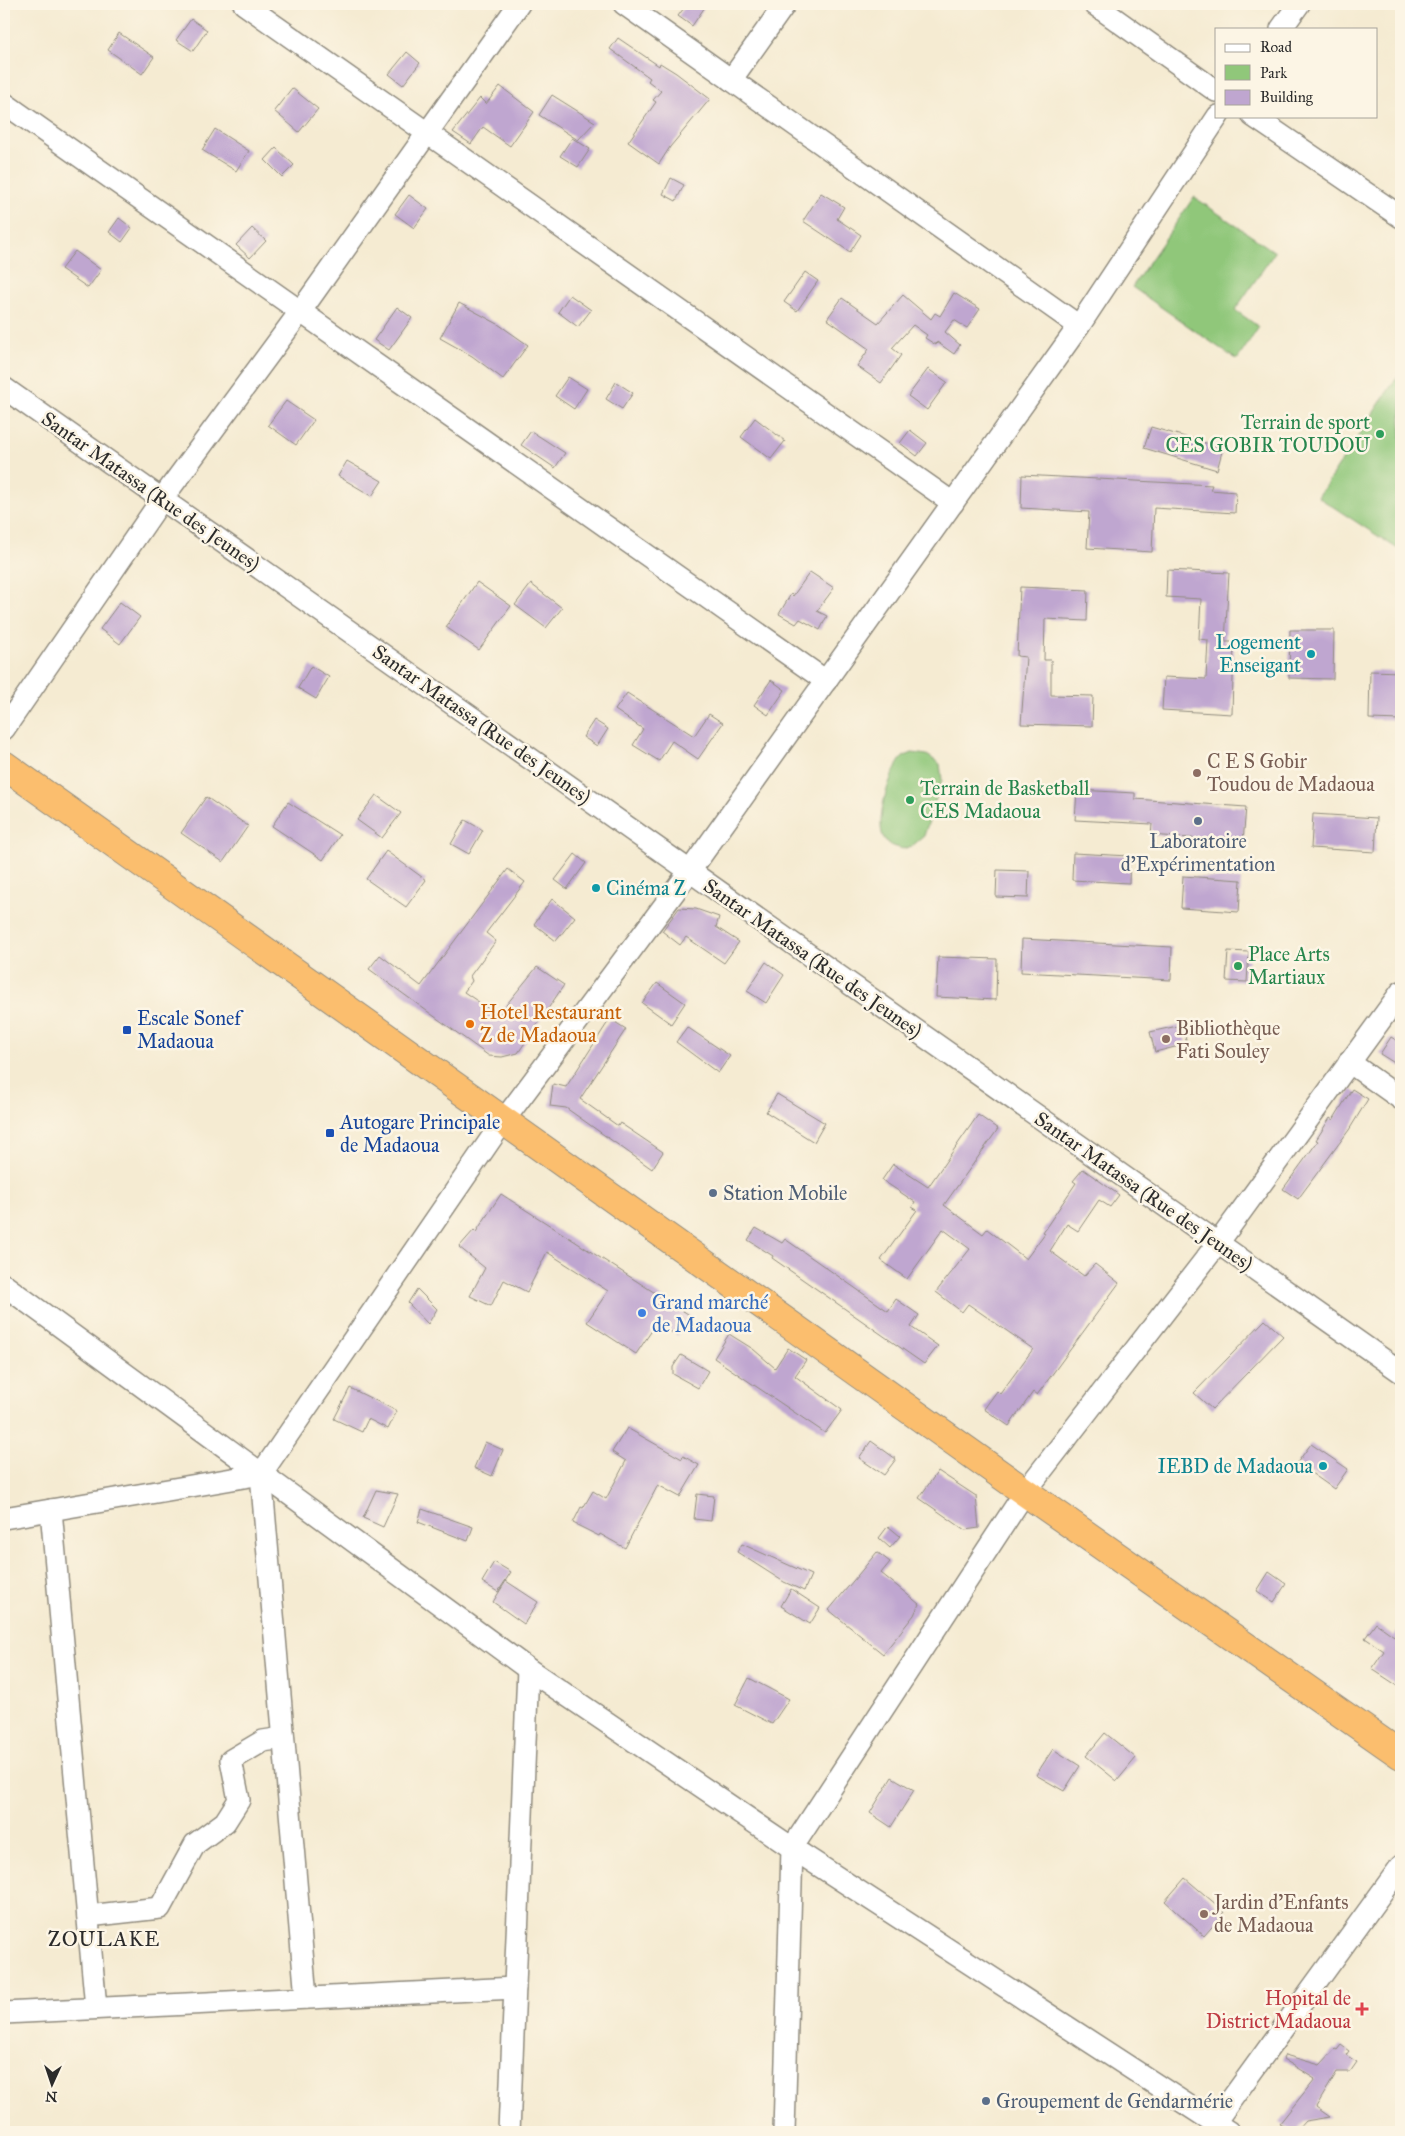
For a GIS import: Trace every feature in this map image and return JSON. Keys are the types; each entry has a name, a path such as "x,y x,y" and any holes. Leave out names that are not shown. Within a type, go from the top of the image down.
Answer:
{"highway":[{"path":"4,765 1025,1492 1401,1755"}],"street":[{"path":"244,4 953,503"},
{"path":"4,729 162,499 300,312 519,4"},
{"path":"624,4 1080,326"},
{"path":"731,80 785,4"},
{"path":"1094,4 1215,90"},
{"path":"1282,28 1299,4"},
{"path":"4,103 826,681"},
{"path":"306,1998 261,1474 504,1120 690,871 1080,326 1217,118"},
{"path":"1256,118 1401,217"},
{"name":"Santar Matassa (Rue des Jeunes)","path":"4,388 1401,1372"},
{"path":"784,2132 792,1848 1025,1492 1218,1244 1401,992"},
{"path":"1349,1062 1401,1099"},
{"path":"4,1285 528,1669 792,1848 1219,2129 1401,1866"},
{"path":"4,1518 261,1474"},
{"path":"51,1510 96,2008"},
{"path":"509,2132 528,1669"},
{"path":"88,1916 160,1908 195,1844 226,1822 239,1800 231,1760 263,1741 283,1738"},
{"path":"4,2013 515,1988"}],"green space":[{"path":"1194,197 1275,252 1235,310 1259,327 1237,360 1132,287"},
{"name":"Terrain de sport CES GOBIR TOUDOU","path":"1401,371 1401,551 1318,497"},
{"name":"Terrain de Basketball CES Madaoua","path":"912,753 927,755 940,764 942,780 924,836 912,846 903,849 886,841 882,834 882,812 892,774 903,757"}],"building":[{"path":"687,4 707,4 692,26 678,16"},
{"path":"191,19 207,30 193,51 176,40"},
{"path":"119,33 154,57 142,74 108,50"},
{"path":"618,38 659,66 660,63 676,73 710,99 670,147 659,164 628,142 656,102 653,100 661,91 648,81 650,78 610,49"},
{"path":"407,52 420,63 403,85 389,74"},
{"path":"500,86 534,112 510,146 483,127 471,144 453,132 480,98 486,104"},
{"path":"292,88 318,109 299,132 274,111"},
{"path":"552,95 595,122 578,140 539,115"},
{"path":"215,129 249,151 236,171 202,150"},
{"path":"572,138 590,149 578,167 560,156"},
{"path":"276,148 294,165 282,177 265,160"},
{"path":"671,178 684,185 676,201 663,194"},
{"path":"821,193 844,207 837,219 861,235 850,252 803,221"},
{"path":"409,195 428,209 414,228 395,214"},
{"path":"119,218 132,228 122,242 109,232"},
{"path":"252,228 266,241 250,258 236,245"},
{"path":"75,251 101,270 88,288 61,269"},
{"path":"805,272 818,281 797,311 784,302"},
{"path":"954,293 980,309 967,328 954,320 945,332 960,345 954,354 937,342 936,345 925,338 927,335 913,325 892,348 901,355 881,383 857,366 869,349 827,319 842,298 878,323 903,295 931,319 935,313 940,316"},
{"path":"570,295 591,310 578,327 558,312"},
{"path":"459,303 498,324 528,345 503,379 472,356 440,338"},
{"path":"397,307 412,318 389,350 374,340"},
{"path":"928,369 947,382 927,410 908,396"},
{"path":"568,377 587,389 574,409 555,396"},
{"path":"616,382 633,393 622,409 606,399"},
{"path":"286,401 314,420 296,445 268,425"},
{"path":"755,418 785,441 771,459 741,437"},
{"path":"1151,427 1223,448 1217,470 1144,448"},
{"path":"910,430 927,443 917,456 900,443"},
{"path":"531,431 565,453 555,468 521,445"},
{"path":"347,461 382,481 372,496 338,476"},
{"path":"1022,475 1212,485 1210,490 1236,492 1235,513 1154,508 1152,552 1087,548 1089,512 1021,508"},
{"path":"1167,570 1229,573 1225,642 1234,642 1232,714 1162,710 1164,677 1206,679 1208,640 1199,639 1201,599 1166,597"},
{"path":"810,572 834,588 817,611 827,616 820,630 800,619 796,624 779,614 791,594 793,596"},
{"path":"477,582 511,606 479,650 446,627"},
{"path":"531,584 562,608 546,628 515,605"},
{"path":"1020,587 1088,590 1087,621 1045,619 1044,660 1051,660 1051,695 1093,696 1092,726 1021,724 1026,657 1017,656"},
{"path":"120,602 140,617 120,644 100,629"},
{"name":"Logement Enseigant","path":"1290,630 1334,630 1333,679 1289,678"},
{"path":"311,666 329,677 316,699 298,688"},
{"path":"1370,671 1401,672 1401,720 1369,719"},
{"path":"771,680 785,690 768,715 754,705"},
{"path":"627,693 694,736 709,714 723,723 698,759 672,741 659,761 633,745 643,729 615,710"},
{"path":"594,720 608,729 597,746 583,737"},
{"path":"1077,790 1135,793 1135,799 1246,807 1243,842 1151,835 1152,824 1075,820"},
{"path":"376,795 401,813 382,838 357,820"},
{"path":"206,797 248,826 223,862 181,833"},
{"path":"288,802 340,835 323,860 272,826"},
{"path":"1313,814 1377,818 1375,852 1311,848"},
{"path":"465,820 483,830 469,854 451,844"},
{"path":"386,851 426,880 406,907 366,879"},
{"path":"1073,853 1130,856 1129,883 1072,880"},
{"path":"575,854 586,863 567,889 555,880"},
{"path":"508,869 525,882 486,933 496,941 470,976 472,981 464,992 498,1015 537,967 564,985 518,1053 502,1057 489,1056 369,969 380,955 421,986"},
{"path":"997,870 1029,871 1028,898 996,897"},
{"path":"1183,876 1241,880 1239,912 1181,908"},
{"path":"552,899 575,917 556,941 534,924"},
{"path":"679,908 696,909 719,917 716,927 739,942 724,963 686,937 680,945 662,931"},
{"path":"1022,939 1172,947 1171,980 1021,972"},
{"name":"Place Arts Martiaux","path":"1228,951 1249,952 1247,982 1226,981"},
{"path":"938,957 997,959 996,1000 936,997"},
{"path":"766,962 784,975 766,1003 747,991"},
{"path":"657,983 685,1003 671,1024 642,1003"},
{"path":"610,1019 626,1029 580,1099 618,1126 620,1123 663,1152 652,1169 566,1108 550,1106 553,1084 566,1087"},
{"path":"1182,1025 1187,1044 1155,1052 1150,1032"},
{"path":"687,1027 730,1056 718,1073 676,1042"},
{"path":"1391,1037 1401,1043 1401,1067 1380,1054"},
{"path":"1352,1089 1368,1099 1349,1130 1298,1199 1283,1189 1318,1141 1316,1140 1330,1118 1333,1120"},
{"path":"777,1094 825,1123 814,1142 766,1112"},
{"path":"978,1115 998,1129 944,1205 983,1234 987,1229 1026,1259 1045,1233 1043,1232 1076,1183 1073,1181 1083,1169 1119,1195 1110,1207 1099,1200 1078,1231 1067,1224 1050,1251 1084,1276 1095,1264 1119,1283 1037,1395 1033,1392 1009,1426 984,1409 997,1391 1000,1394 1033,1349 968,1304 962,1312 936,1292 970,1249 943,1229 907,1279 881,1260 917,1210 912,1207 915,1202 882,1180 893,1164 928,1187"},
{"path":"501,1194 691,1316 678,1336 657,1323 636,1354 587,1322 608,1291 547,1252 527,1292 504,1280 491,1306 470,1296 485,1268 459,1247 474,1230 476,1232"},
{"path":"756,1228 782,1243 785,1239 888,1311 896,1299 919,1315 911,1327 938,1346 924,1364 748,1240"},
{"path":"417,1289 437,1309 428,1324 408,1303"},
{"path":"1265,1320 1283,1336 1212,1409 1194,1393"},
{"path":"729,1334 753,1349 775,1368 788,1348 806,1360 795,1376 842,1410 825,1433 714,1358"},
{"path":"681,1355 708,1371 698,1388 673,1374 673,1367"},
{"path":"350,1388 397,1411 388,1429 368,1419 362,1432 334,1419"},
{"path":"627,1428 682,1459 683,1456 699,1465 680,1497 658,1485 625,1548 600,1534 599,1536 573,1523 581,1507 583,1508 593,1491 606,1499 626,1461 612,1452"},
{"path":"871,1441 896,1459 884,1475 859,1458"},
{"path":"485,1442 503,1450 492,1476 474,1468"},
{"name":"IEBD de Madaoua","path":"1311,1444 1348,1469 1334,1489 1297,1463"},
{"path":"938,1471 976,1496 979,1528 965,1530 919,1498"},
{"path":"376,1490 398,1494 383,1527 363,1518"},
{"path":"697,1494 714,1496 711,1521 694,1519"},
{"path":"422,1509 473,1527 468,1541 418,1522"},
{"path":"888,1526 900,1536 890,1548 879,1538"},
{"path":"742,1544 811,1575 804,1591 784,1582 737,1552"},
{"path":"877,1552 890,1562 881,1573 919,1604 914,1615 883,1654 829,1610"},
{"path":"494,1562 511,1572 498,1592 482,1582"},
{"path":"1269,1572 1286,1584 1274,1602 1257,1591"},
{"path":"506,1581 538,1602 524,1624 493,1602"},
{"path":"791,1589 820,1608 810,1624 781,1606"},
{"path":"1376,1623 1394,1636 1401,1625 1401,1688 1372,1669 1384,1651 1365,1638"},
{"path":"749,1678 789,1699 772,1724 735,1705"},
{"path":"1105,1733 1136,1758 1117,1781 1086,1756"},
{"path":"1053,1749 1080,1766 1064,1791 1036,1775"},
{"path":"892,1777 914,1790 891,1827 870,1813"},
{"path":"1185,1878 1225,1912 1204,1936 1165,1901"},
{"path":"1341,2045 1349,2051 1346,2055 1357,2062 1350,2072 1337,2072 1316,2107 1330,2117 1305,2121 1295,2132 1279,2124 1315,2079 1283,2059 1285,2055 1320,2065"}],"place":[{"name":"Terrain de sport CES GOBIR TOUDOU","path":"1380,434"},
{"name":"Logement Enseigant","path":"1311,654"},
{"name":"C E S Gobir Toudou de Madaoua","path":"1197,773"},
{"name":"Terrain de Basketball CES Madaoua","path":"910,800"},
{"name":"Laboratoire d'Expérimentation","path":"1198,821"},
{"name":"Cinéma Z","path":"596,888"},
{"name":"Place Arts Martiaux","path":"1238,966"},
{"name":"Hotel Restaurant Z de Madaoua","path":"470,1024"},
{"name":"Escale Sonef Madaoua","path":"127,1030"},
{"name":"Bibliothèque Fati Souley","path":"1166,1039"},
{"name":"Autogare Principale de Madaoua","path":"330,1133"},
{"name":"Station Mobile","path":"713,1193"},
{"name":"Grand marché de Madaoua","path":"642,1313"},
{"name":"IEBD de Madaoua","path":"1323,1466"},
{"name":"Jardin d'Enfants de Madaoua","path":"1204,1914"},
{"name":"Hopital de District Madaoua","path":"1362,2009"},
{"name":"Groupement de Gendarmérie","path":"986,2101"}],"district":[{"name":"ZOULAKE","path":"104,1939"}]}
